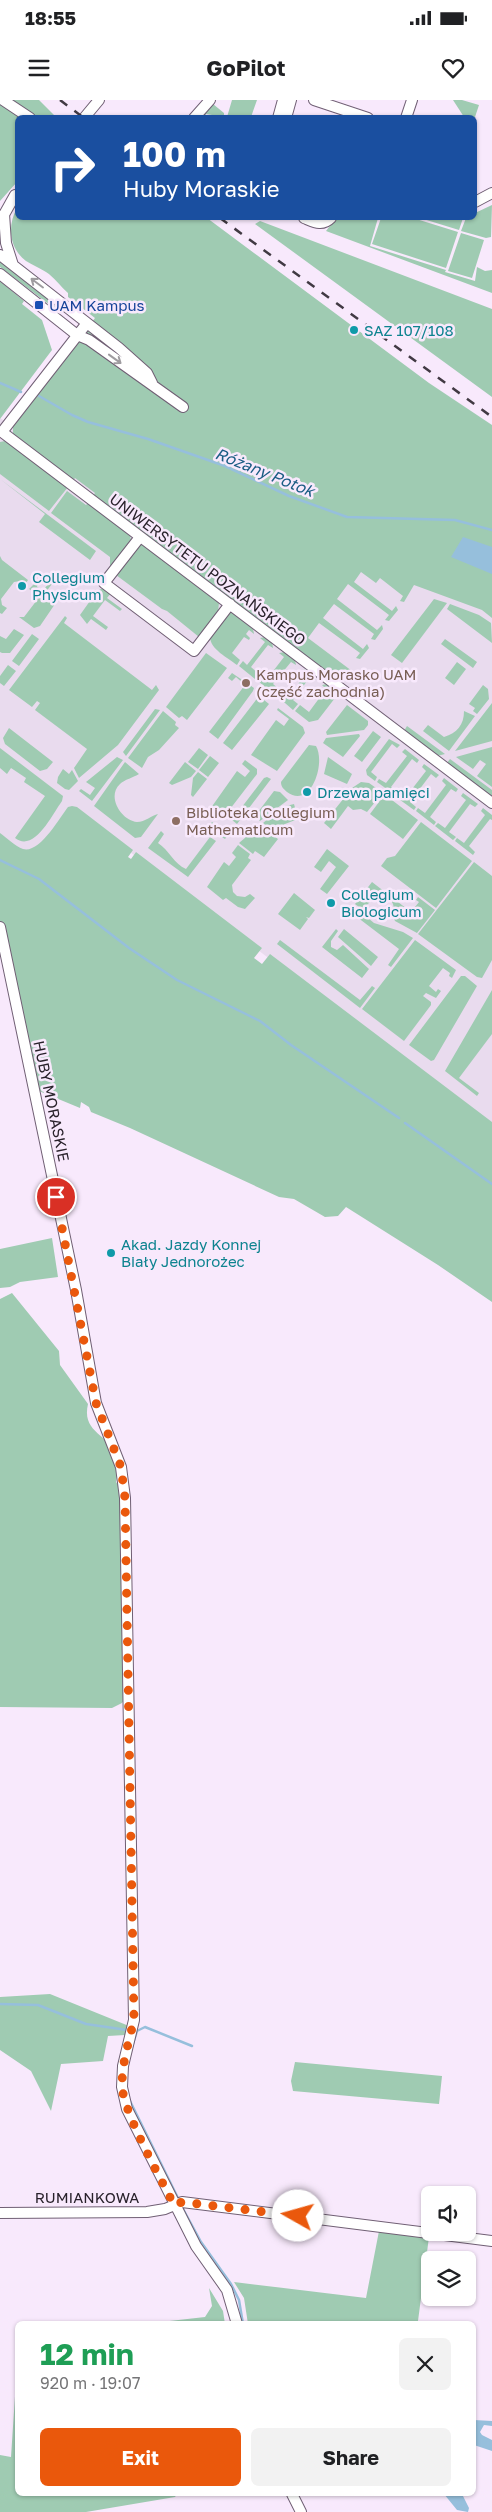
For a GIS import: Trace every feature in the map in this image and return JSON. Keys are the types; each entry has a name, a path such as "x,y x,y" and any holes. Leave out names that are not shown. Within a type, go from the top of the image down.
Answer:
{"street":[{"path":"3,100 26,115"},
{"path":"86,115 99,100"},
{"path":"197,115 210,100"},
{"path":"279,115 283,100"},
{"path":"287,115 291,100"},
{"path":"407,115 412,100"},
{"path":"315,101 359,115"},
{"path":"477,201 492,193"},
{"path":"14,266 6,242 2,216 15,196"},
{"path":"309,220 319,224 327,223 329,220"},
{"path":"0,255 147,373 153,384"},
{"path":"0,274 77,335 89,340 183,407"},
{"name":"UNIWERSYTETU POZNAŃSKIEGO","path":"87,323 2,432 492,803"},
{"path":"140,537 104,583 128,603 194,651 230,604"},
{"name":"HUBY MORASKIE","path":"0,927 76,1290 91,1379 99,1412 121,1467 125,1498 134,2020 123,2066 122,2087 128,2108 174,2205 196,2246 227,2290 236,2321"},
{"name":"RUMIANKOWA","path":"0,2213 148,2212 165,2209 182,2202 492,2241"},
{"path":"293,2496 301,2512"}],"shaded area":[{"name":"Kampus Morasko UAM (część zachodnia)","path":"0,418 35,440 492,542 492,1129 75,810 34,860 0,839"}],"green space":[{"path":"0,100 39,100 54,115 15,115 15,184 0,201"},
{"path":"232,100 257,100 252,115 228,115"},
{"path":"453,100 462,100 479,105 476,115 463,115"},
{"path":"213,104 224,113 224,115 203,115"},
{"path":"492,205 491,237 486,238 461,231 465,220 477,220 477,212"},
{"path":"15,213 15,220 210,220 429,383 492,425 492,618 482,610 414,585 404,602 400,601 403,596 380,578 376,583 361,572 354,582 392,611 396,606 398,610 389,621 385,620 389,615 348,584 337,599 377,630 382,625 383,629 375,640 371,639 374,634 334,604 323,618 363,649 367,644 369,648 360,659 356,658 360,653 319,623 308,638 352,671 346,678 338,678 337,681 93,496 95,493 75,478 73,481 13,435 13,426 95,318 68,297 68,293 52,276 20,256 11,236"},
{"path":"334,220 377,220 370,246 475,281 477,267 485,271 492,270 492,293 326,231"},
{"path":"380,220 419,220 458,232 446,268 372,244"},
{"path":"426,220 462,220 459,230"},
{"path":"260,221 492,309 492,397 255,224"},
{"path":"461,233 484,240 472,278 448,271"},
{"path":"0,260 60,306 59,312 0,267"},
{"path":"0,281 24,301 22,304 42,320 52,350 0,419"},
{"path":"5,441 68,487 49,511 0,474 0,442"},
{"path":"0,479 96,551 90,560 39,522 45,514"},
{"path":"67,491 86,505 89,502 130,535 131,540 110,570 110,557 51,513"},
{"path":"139,545 144,545 219,602 218,613 199,637 167,611 116,575"},
{"path":"0,556 2,560 28,580 24,586 20,581 14,582 1,599 2,605 7,608 2,614 0,613"},
{"path":"50,582 52,584 45,593 53,599 55,604 40,626 34,628 19,617 24,617 37,600 37,594 29,589 38,583 37,587 44,589"},
{"path":"103,588 111,593 107,598 122,609 120,611 105,600 93,616 108,627 106,630 91,619 87,624 80,615 97,591"},
{"path":"434,599 447,603 402,663 391,655"},
{"path":"450,604 479,615 491,623 492,643 447,609"},
{"path":"231,612 249,623 254,634 249,630 246,634 250,638 249,640 244,637 232,653 240,660 237,665 216,649 210,637"},
{"path":"65,616 67,618 64,623 152,690 156,685 159,690 118,745 79,778 74,768 87,749 35,710 40,703 37,701 32,707 9,690"},
{"path":"14,629 24,635 10,653 0,652 0,636 6,639"},
{"path":"32,634 39,639 19,666 12,661"},
{"path":"265,637 272,641 273,648 268,645 251,667 260,675 255,679 239,666 243,661 247,665 265,642 260,638"},
{"path":"445,639 477,662 473,668 441,644"},
{"path":"285,652 295,660 296,665 291,662 273,684 279,689 275,695 258,681 262,676 267,679 284,657 279,653"},
{"path":"206,653 227,668 187,720 182,716 179,718 166,707"},
{"path":"457,662 466,669 454,685 445,678"},
{"path":"8,665 16,671 4,686 0,683 0,676"},
{"path":"307,669 314,673 316,680 310,677 293,700 298,704 293,710 277,696 281,691 289,696 306,674 302,670"},
{"path":"232,673 254,688 218,739 209,732 245,685 236,677 232,681 228,678"},
{"path":"327,684 334,689 335,698 318,720 309,722 295,711 300,705 309,712 326,689 322,685"},
{"path":"483,685 488,689 489,699 477,714 473,711 475,708 469,704"},
{"path":"259,696 269,704 232,750 223,743"},
{"path":"492,703 492,741 455,751"},
{"path":"347,705 368,721 368,725 364,730 327,735 326,732"},
{"path":"278,708 303,727 305,733 277,771 251,755 276,720 284,726 289,719 277,710"},
{"path":"155,709 160,710 126,756 123,752"},
{"path":"163,711 176,722 175,725 179,728 159,750 148,757 142,768 128,758"},
{"path":"464,711 475,716 449,751 423,731 428,725 444,737 449,735 459,728 463,720"},
{"path":"407,726 445,754 437,756 404,731"},
{"path":"9,728 53,762 47,769 40,771 5,744 3,738"},
{"path":"373,731 381,737 362,762 354,756"},
{"path":"359,734 360,736 343,757 323,743 326,738"},
{"path":"389,739 400,745 397,748 392,744 371,772 377,777 375,781 367,775 366,770"},
{"path":"309,745 316,746 319,754 318,773 309,790 303,795 296,796 287,792 281,782"},
{"path":"492,747 492,787 477,776 486,764 480,760 473,769 456,757"},
{"path":"0,748 63,796 62,801 48,823 36,837 29,841 15,838 45,796 24,782 26,778 11,768 7,774 0,768"},
{"path":"199,748 208,755 198,769 188,762"},
{"path":"405,749 419,760 417,763 412,759 391,787 397,792 395,795 377,782 379,779 386,783 407,756 402,752"},
{"path":"210,756 219,763 208,777 199,770"},
{"path":"117,757 123,760 92,801 79,791 81,789 90,795 95,788 86,782"},
{"path":"328,757 352,774 347,784 324,774"},
{"path":"450,759 492,790 492,798 446,764"},
{"path":"245,760 257,769 257,774 227,813 215,807 208,812 237,771 245,777 250,771 242,764"},
{"path":"125,762 139,774 120,784 116,789 115,801 121,813 131,821 137,822 158,814 141,837 135,838 94,806"},
{"path":"185,762 196,771 191,777 172,785 169,783"},
{"path":"424,764 439,775 436,778 431,774 410,802 416,807 414,810 396,797 399,793 405,798 426,771 422,767"},
{"path":"63,769 69,774 72,770 78,781 69,790 57,783"},
{"path":"198,772 207,779 193,797 191,795 193,778"},
{"path":"264,778 271,779 237,824 232,820"},
{"path":"444,778 458,789 456,792 451,789 430,817 436,822 434,825 416,811 418,808 425,813 446,785 442,781"},
{"path":"361,782 369,783 379,790 380,796 367,812 361,809 353,810 348,806 331,829 324,823 352,788"},
{"path":"274,791 280,792 288,800 260,821 255,816"},
{"path":"463,793 478,804 475,807 470,804 449,832 456,837 453,840 435,826 438,823 445,828 466,800 461,796"},
{"path":"388,797 418,820 403,839 370,814 382,798"},
{"path":"294,804 298,819 285,824 275,832 263,823 282,807"},
{"path":"68,807 77,807 133,850 128,857 131,859 136,852 262,948 254,958 262,964 270,954 492,1122 492,1302 438,1265 346,1207 338,1216 325,1217 294,1199 279,1197 91,1112 89,1107 81,1102 80,1108 39,1091 23,1022 9,943 1,941 3,956 0,957 0,833 20,848 29,849 42,841"},
{"path":"483,808 492,815 492,820 490,819 469,846 475,852 473,855 455,841 457,838 464,843 485,815 481,811"},
{"path":"212,822 229,834 225,839 207,828"},
{"path":"421,822 472,861 436,908 381,866 387,858 395,856"},
{"path":"260,825 278,839 264,857 255,851 253,854 239,843"},
{"path":"161,831 164,834 158,843 178,864 186,869 210,837 216,841 188,877 148,848"},
{"path":"238,845 250,854 248,858 251,860 232,885 233,892 237,896 245,897 250,894 255,898 245,909 238,907 226,898 223,900 207,887 224,862 229,866 236,857 232,853"},
{"path":"327,849 349,866 327,894 320,889 336,867 329,861 321,872 314,867"},
{"path":"474,862 492,876 492,960 482,978 477,977 418,934"},
{"path":"372,882 411,912 419,902 416,900 418,897 435,910 417,933 395,921 393,904 386,896 377,897 363,910 355,904"},
{"path":"294,893 315,910 309,918 306,917 308,919 300,930 278,914"},
{"path":"357,909 374,923 403,932 413,938 391,967 388,965 399,949 353,914"},
{"path":"336,929 338,931 331,941 331,947 337,950 343,945 369,969 362,978 322,947"},
{"path":"344,929 378,957 371,966 338,937"},
{"path":"280,940 360,1000 372,986 375,988 360,1008 277,944"},
{"path":"415,940 456,970 452,978 449,976 450,973 443,968 429,986 436,992 438,989 441,991 436,998 426,993 423,996 431,1002 431,1005 404,1041 362,1009"},
{"path":"461,976 465,976 477,986 434,1060 431,1061 409,1045"},
{"path":"492,990 492,1034 459,1078 479,1093 477,1096 445,1071"},
{"path":"52,1238 58,1277 20,1282 10,1287 0,1288 0,1249"},
{"path":"12,1293 59,1351 60,1365 88,1404 87,1414 89,1422 114,1450 118,1458 119,1467 116,1482 125,1494 129,1694 122,1703 112,1708 0,1707 0,1299"},
{"path":"50,1994 129,2026 125,2035 108,2036 103,2061 61,2064 51,2111 31,2071 0,2050 0,1997"},
{"path":"295,2062 442,2076 439,2104 293,2091 291,2081"},
{"path":"379,2231 421,2236 421,2241 428,2241 427,2251 421,2251 421,2298 418,2321 248,2321 244,2298 234,2282 366,2298"},
{"path":"209,2288 223,2311 225,2321 170,2321 205,2317 212,2306"},
{"path":"15,2396 15,2496 176,2496 86,2512 0,2512 0,2455 11,2457"}],"water":[{"path":"463,537 492,547 492,574 451,557"},
{"path":"476,2420 492,2421 492,2426 484,2425 480,2432 492,2440 492,2451 476,2446"},
{"path":"446,2496 463,2496 469,2508 468,2512 457,2510"}],"waterway":[{"name":"Różany Potok","path":"0,383 21,392"},
{"name":"Różany Potok","path":"39,396 88,422 148,439 225,466 289,496 347,517 455,520 492,530"},
{"path":"0,860 39,879 129,948 177,980 260,1021 291,1045 399,1118"},
{"path":"405,1123 492,1184"},
{"path":"0,2004 38,2005 86,2024 127,2030"},
{"path":"132,2047 137,2031 145,2027 192,2046"},
{"path":"130,2101 178,2198"},
{"path":"182,2207 201,2242 231,2284 239,2300 242,2321"}],"railway":[{"path":"60,100 80,115"},
{"path":"223,220 492,417"}],"place":[{"name":"UAM Kampus","path":"39,305"},
{"name":"SAZ 107/108","path":"354,330"},
{"name":"Collegium Physicum","path":"22,586"},
{"name":"Kampus Morasko UAM (część zachodnia)","path":"246,683"},
{"name":"Drzewa pamięci","path":"307,792"},
{"name":"Biblioteka Collegium Mathematicum","path":"176,821"},
{"name":"Collegium Biologicum","path":"331,903"},
{"name":"Akad. Jazdy Konnej Biały Jednorożec","path":"111,1253"}],"route":[{"path":"56,1197 76,1290 96,1403 121,1467 125,1498 130,1731 130,1921 134,2020 123,2066 122,2087 128,2108 174,2205 182,2202 298,2216"}]}
